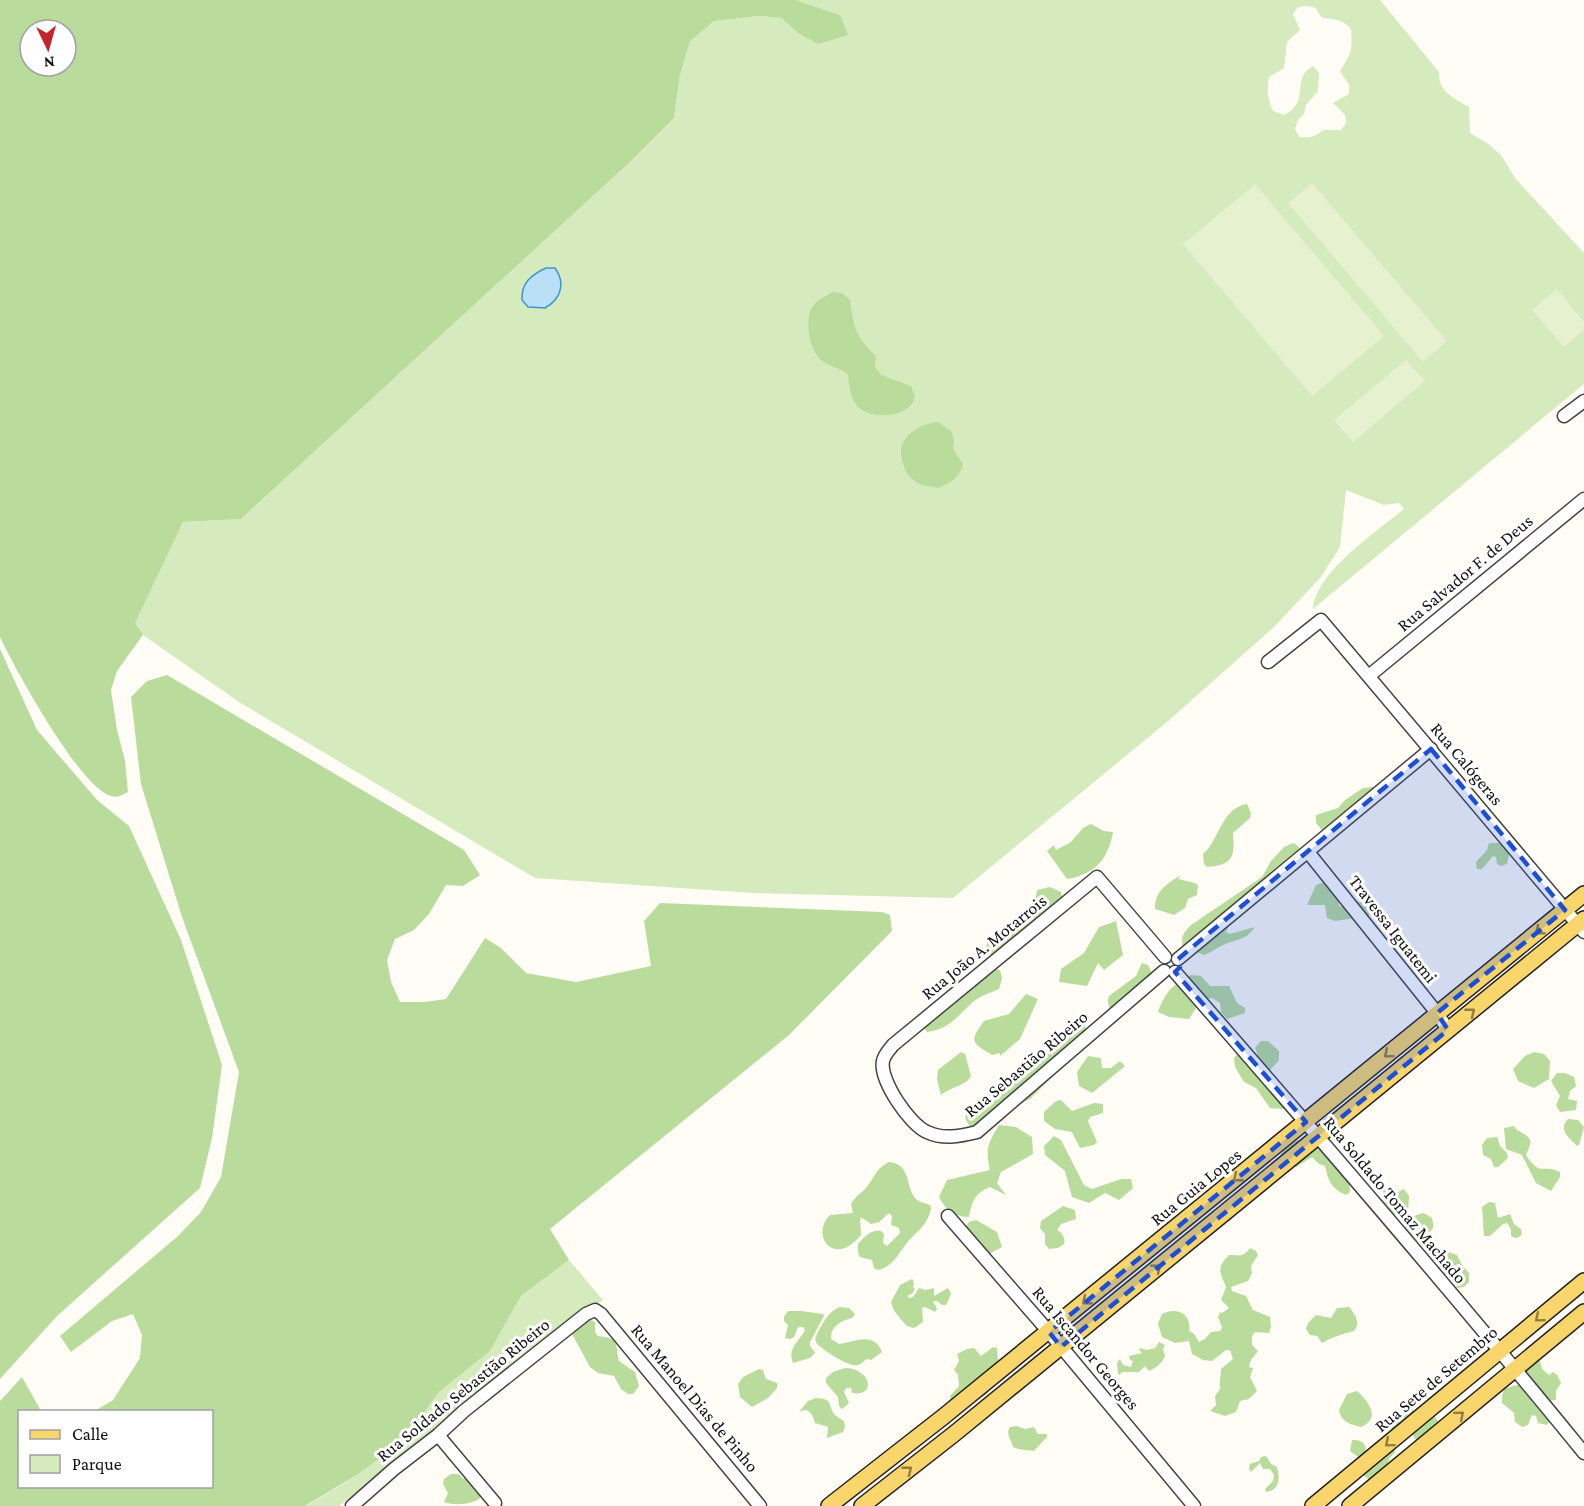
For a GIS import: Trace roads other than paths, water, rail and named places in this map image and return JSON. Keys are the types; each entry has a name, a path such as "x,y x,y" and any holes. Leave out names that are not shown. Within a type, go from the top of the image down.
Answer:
{"main road":[{"name":"Rua Guia Lopes","path":"829,1506 1049,1332 1584,894"},
{"path":"862,1506 954,1434 1448,1030 1582,925"},
{"name":"Rua Sete de Setembro","path":"1313,1506 1584,1281"},
{"path":"1350,1506 1584,1312"}],"street":[{"path":"1564,416 1582,408"},
{"name":"Rua Salvador F. de Deus","path":"1370,675 1584,499"},
{"name":"Rua Calógeras","path":"1268,662 1321,620 1370,675 1565,910 1582,925"},
{"path":"1178,959 1431,749"},
{"name":"Travessa Iguatemi","path":"1308,852 1437,1013 1448,1030"},
{"name":"Rua João A. Motarrois","path":"893,1045 1097,877 1165,957"},
{"path":"1174,956 1178,959 1179,964 1170,972 1161,965 1165,957 1174,956"},
{"name":"Rua Sebastião Ribeiro","path":"893,1045 883,1061 883,1076 899,1106 926,1132 952,1138 977,1132 1170,972"},
{"name":"Rua Soldado Tomaz Machado","path":"1170,972 1306,1122 1584,1453"},
{"name":"Rua Iscandor Georges","path":"948,1216 1049,1332 1194,1506"},
{"name":"Rua Soldado Sebastião Ribeiro","path":"352,1506 464,1411 586,1314 595,1310 601,1314"},
{"name":"Rua Manoel Dias de Pinho","path":"601,1314 760,1506"},
{"path":"438,1435 495,1503"}],"water":[{"path":"546,268 555,268 558,274 561,285 558,295 545,308 528,307 522,300 525,284"}]}
